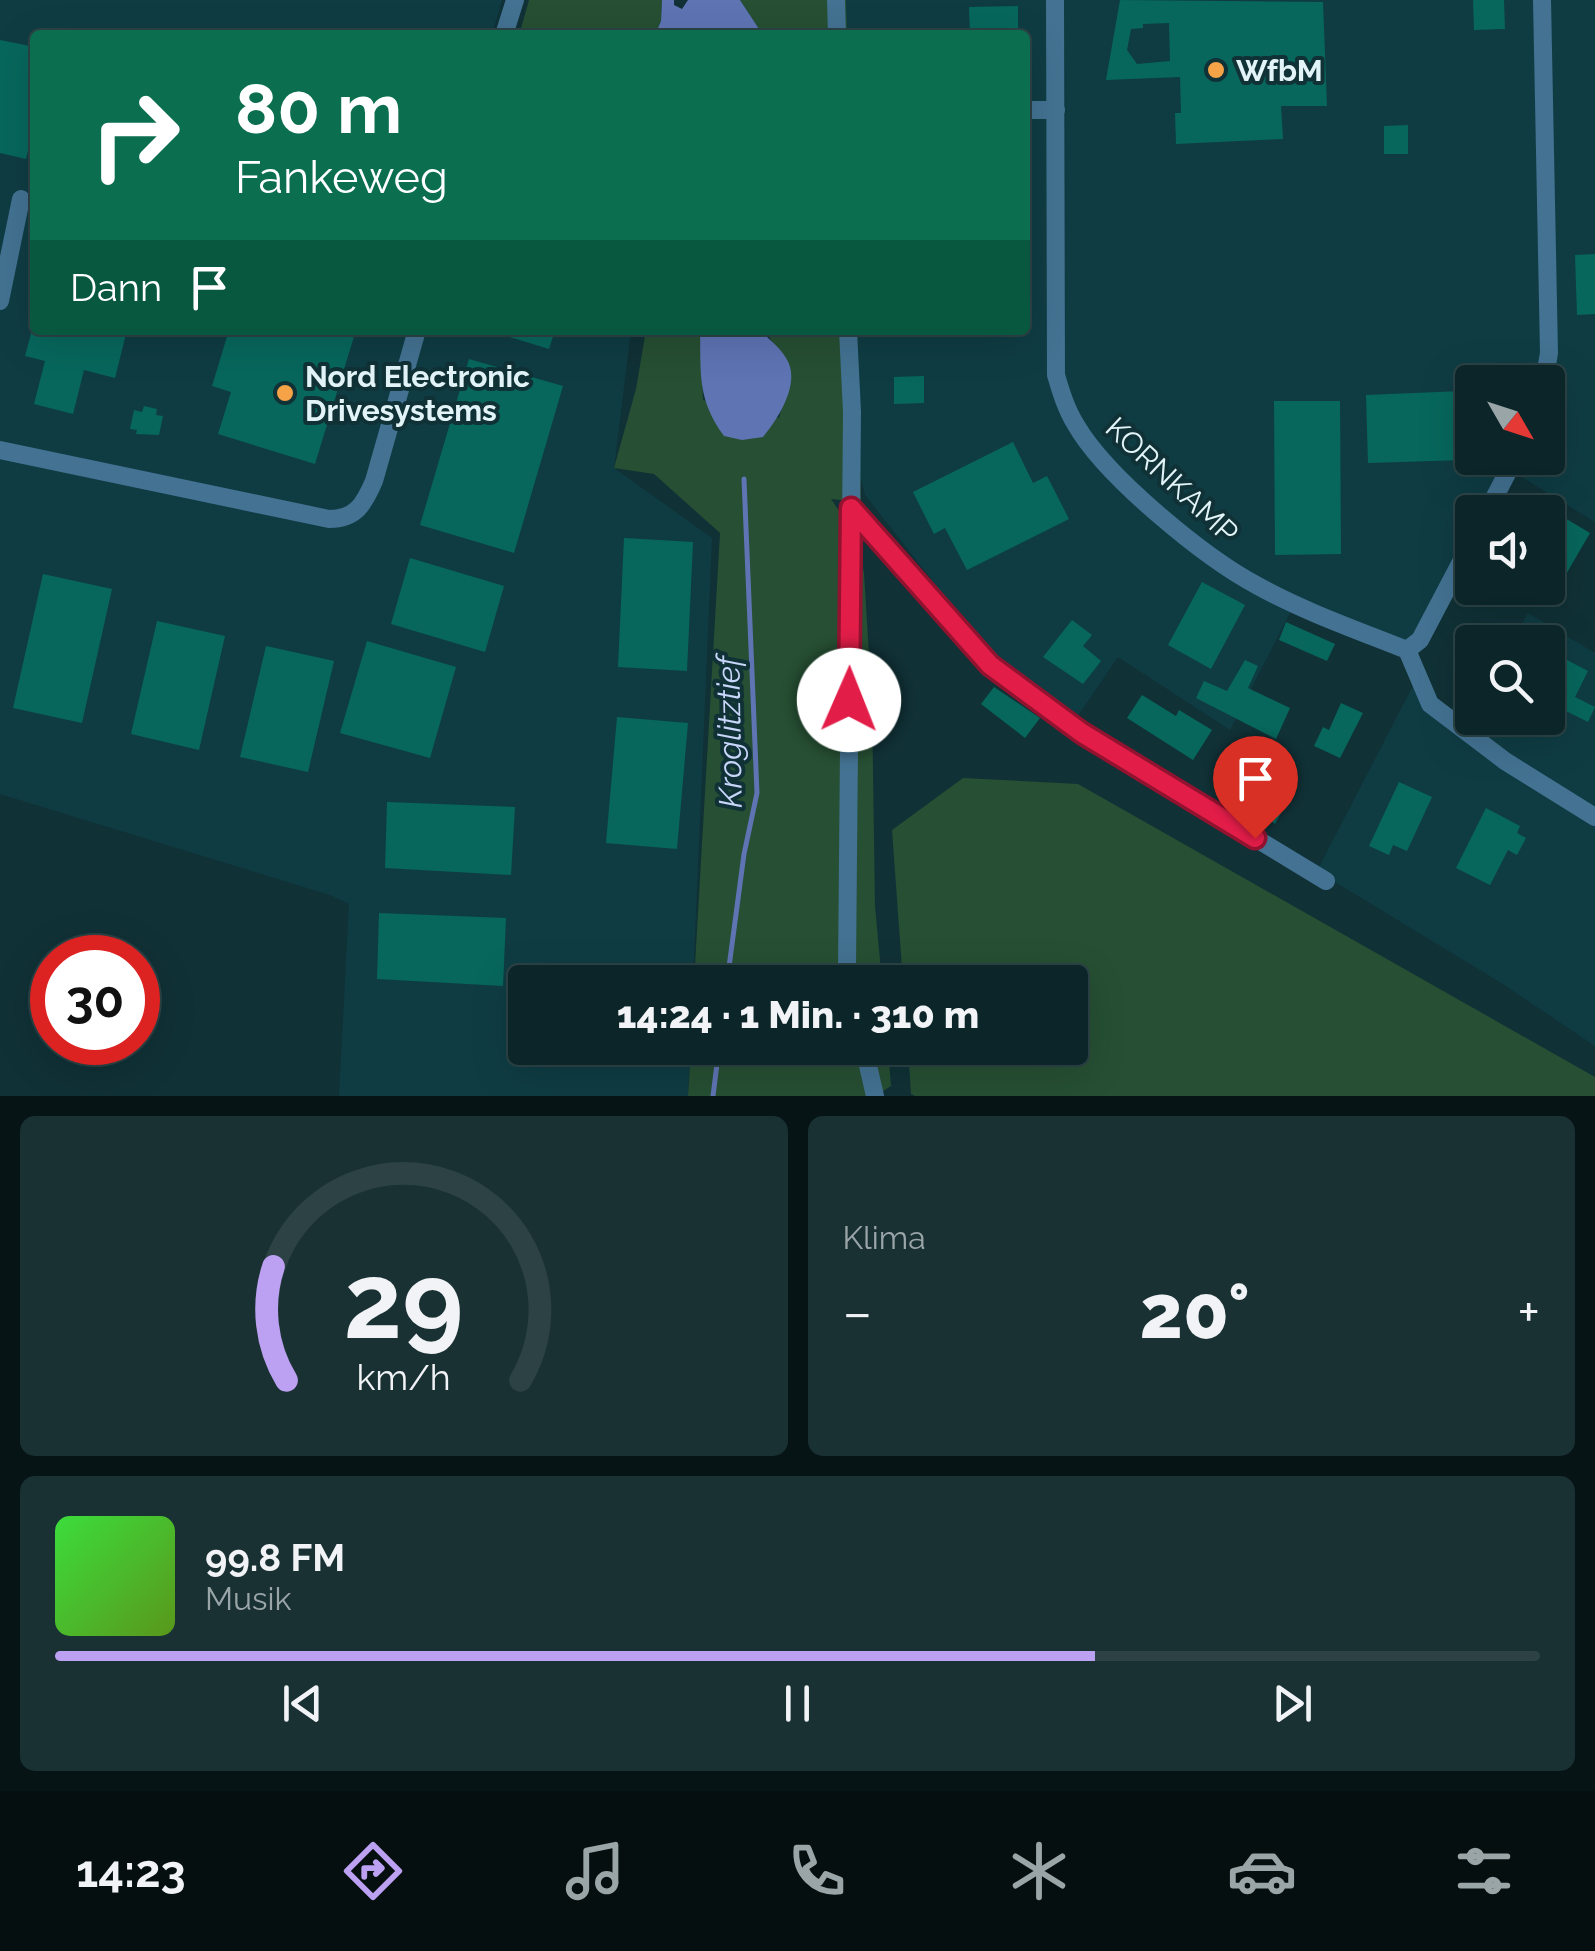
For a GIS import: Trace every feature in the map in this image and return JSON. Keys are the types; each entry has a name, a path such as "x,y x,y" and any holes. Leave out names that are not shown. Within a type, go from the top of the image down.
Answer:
{"street":[{"path":"506,30 515,0"},
{"path":"836,0 837,30"},
{"name":"KORNKAMP","path":"1055,0 1056,375 1066,407 1078,429 1138,494 1217,562 1270,592 1407,650"},
{"path":"1542,0 1546,365"},
{"path":"1030,110 1056,110"},
{"path":"0,301 21,200"},
{"path":"0,450 312,516 344,519 366,500 374,481 416,335"},
{"path":"847,965 851,508 848,335"},
{"path":"851,508 990,665 1082,733 1326,881"},
{"path":"1455,573 1420,640 1407,650 1430,704 1506,761 1595,818"},
{"path":"868,1065 875,1096"}],"shaded area":[{"path":"0,0 502,0 493,30 30,30 30,335 630,335 614,468 712,538 694,965 508,965 508,1065 689,1065 688,1096 339,1096 349,904 0,794"},
{"path":"836,0 1595,0 1595,522 1565,504 1565,495 1551,495 1518,475 1565,475 1565,365 1455,365 1455,475 1507,475 1496,495 1455,495 1455,570 1407,650 1295,603 1230,730 1118,657 1075,720 994,659 865,495 857,463 848,335 1030,335 1030,30 837,30"},
{"path":"1528,613 1548,625 1521,625"},
{"path":"1565,635 1595,653 1595,1046 1503,984 1317,871 1418,676 1455,720 1455,735 1565,735"}],"green space":[{"path":"529,0 662,0 657,30 520,30"},
{"path":"740,0 846,0 847,30 760,30"},
{"path":"645,335 700,335 703,400 779,418 791,373 768,335 857,335 861,502 831,499 857,537 864,573 880,965 695,965 720,533 654,474 614,468 636,389"},
{"path":"963,778 1078,784 1595,1077 1595,1096 915,1096 911,1094 909,1065 1088,1065 1088,965 902,965 892,830"},
{"path":"690,1065 889,1065 891,1086 875,1096 688,1096"}],"water":[{"path":"662,0 674,0 674,5 682,9 688,0 740,0 760,30 657,30"},
{"path":"700,335 765,335 779,348 790,368 790,389 763,437 742,440 724,436 705,398"}],"building":[{"name":"WfbM","path":"1120,0 1323,2 1327,106 1281,106 1283,139 1176,144 1175,113 1181,113 1180,77 1106,80","holes":["1169,23 1170,61 1137,64 1127,50 1131,29 1143,28 1143,24"]},
{"path":"1473,0 1504,0 1505,29 1474,30"},
{"path":"1018,6 1018,30 970,30 969,7"},
{"path":"0,40 30,46 30,141 26,159 0,153"},
{"path":"1408,125 1408,154 1384,154 1384,126"},
{"path":"1595,254 1595,314 1577,315 1575,255"},
{"path":"31,335 126,335 115,378 84,370 73,414 34,404 45,361 25,356"},
{"name":"Nord Electronic Drivesystems","path":"227,335 354,335 315,464 218,434 231,392 212,386"},
{"path":"503,335 553,335 549,349"},
{"path":"469,359 563,386 514,553 420,525"},
{"path":"924,376 924,403 894,404 894,377"},
{"path":"1455,391 1455,460 1368,463 1366,395"},
{"path":"1274,401 1340,401 1341,554 1275,555"},
{"path":"144,406 157,409 156,415 163,416 159,435 136,434 137,430 130,429 134,410 142,412"},
{"path":"1013,442 1033,483 1047,476 1069,519 967,570 945,528 934,534 913,492"},
{"path":"1565,518 1590,533 1565,576"},
{"path":"624,538 693,542 687,671 618,667"},
{"path":"410,558 504,586 485,652 391,624"},
{"path":"43,574 112,589 82,723 13,708"},
{"path":"1202,582 1245,605 1211,669 1168,645"},
{"path":"1072,620 1092,635 1083,646 1101,661 1083,684 1043,657"},
{"path":"157,621 225,636 199,750 131,734"},
{"path":"1286,622 1335,644 1327,661 1279,640"},
{"path":"367,641 456,667 430,758 340,733"},
{"path":"266,646 334,661 308,772 240,757"},
{"path":"1565,659 1588,671 1575,697 1595,707 1588,722 1565,710"},
{"path":"1245,660 1258,666 1248,688 1290,708 1276,739 1196,698 1204,681 1227,691"},
{"path":"994,687 1040,718 1025,738 981,704"},
{"path":"1142,695 1176,716 1179,710 1212,730 1193,760 1127,718"},
{"path":"1341,703 1363,713 1340,758 1314,746 1323,727 1329,730"},
{"path":"617,717 688,723 677,849 606,843"},
{"path":"1225,752 1241,763 1235,772 1276,795 1280,787 1292,793 1275,824 1241,801 1247,792 1213,771"},
{"path":"1399,782 1432,797 1407,851 1393,845 1389,855 1369,846"},
{"path":"387,802 515,807 511,875 385,868"},
{"path":"1486,808 1520,826 1517,833 1526,838 1517,855 1508,850 1490,885 1456,868"},
{"path":"379,913 506,918 503,986 377,979"}],"waterway":[{"name":"Kroglitztief","path":"729,965 744,854 757,793 744,479"},
{"name":"Kroglitztief","path":"713,1096 717,1065"}],"place":[{"name":"WfbM","path":"1216,70"},
{"name":"Nord Electronic Drivesystems","path":"285,393"}],"route":[{"path":"849,700 851,508 990,665 1082,733 1255,838"}]}
